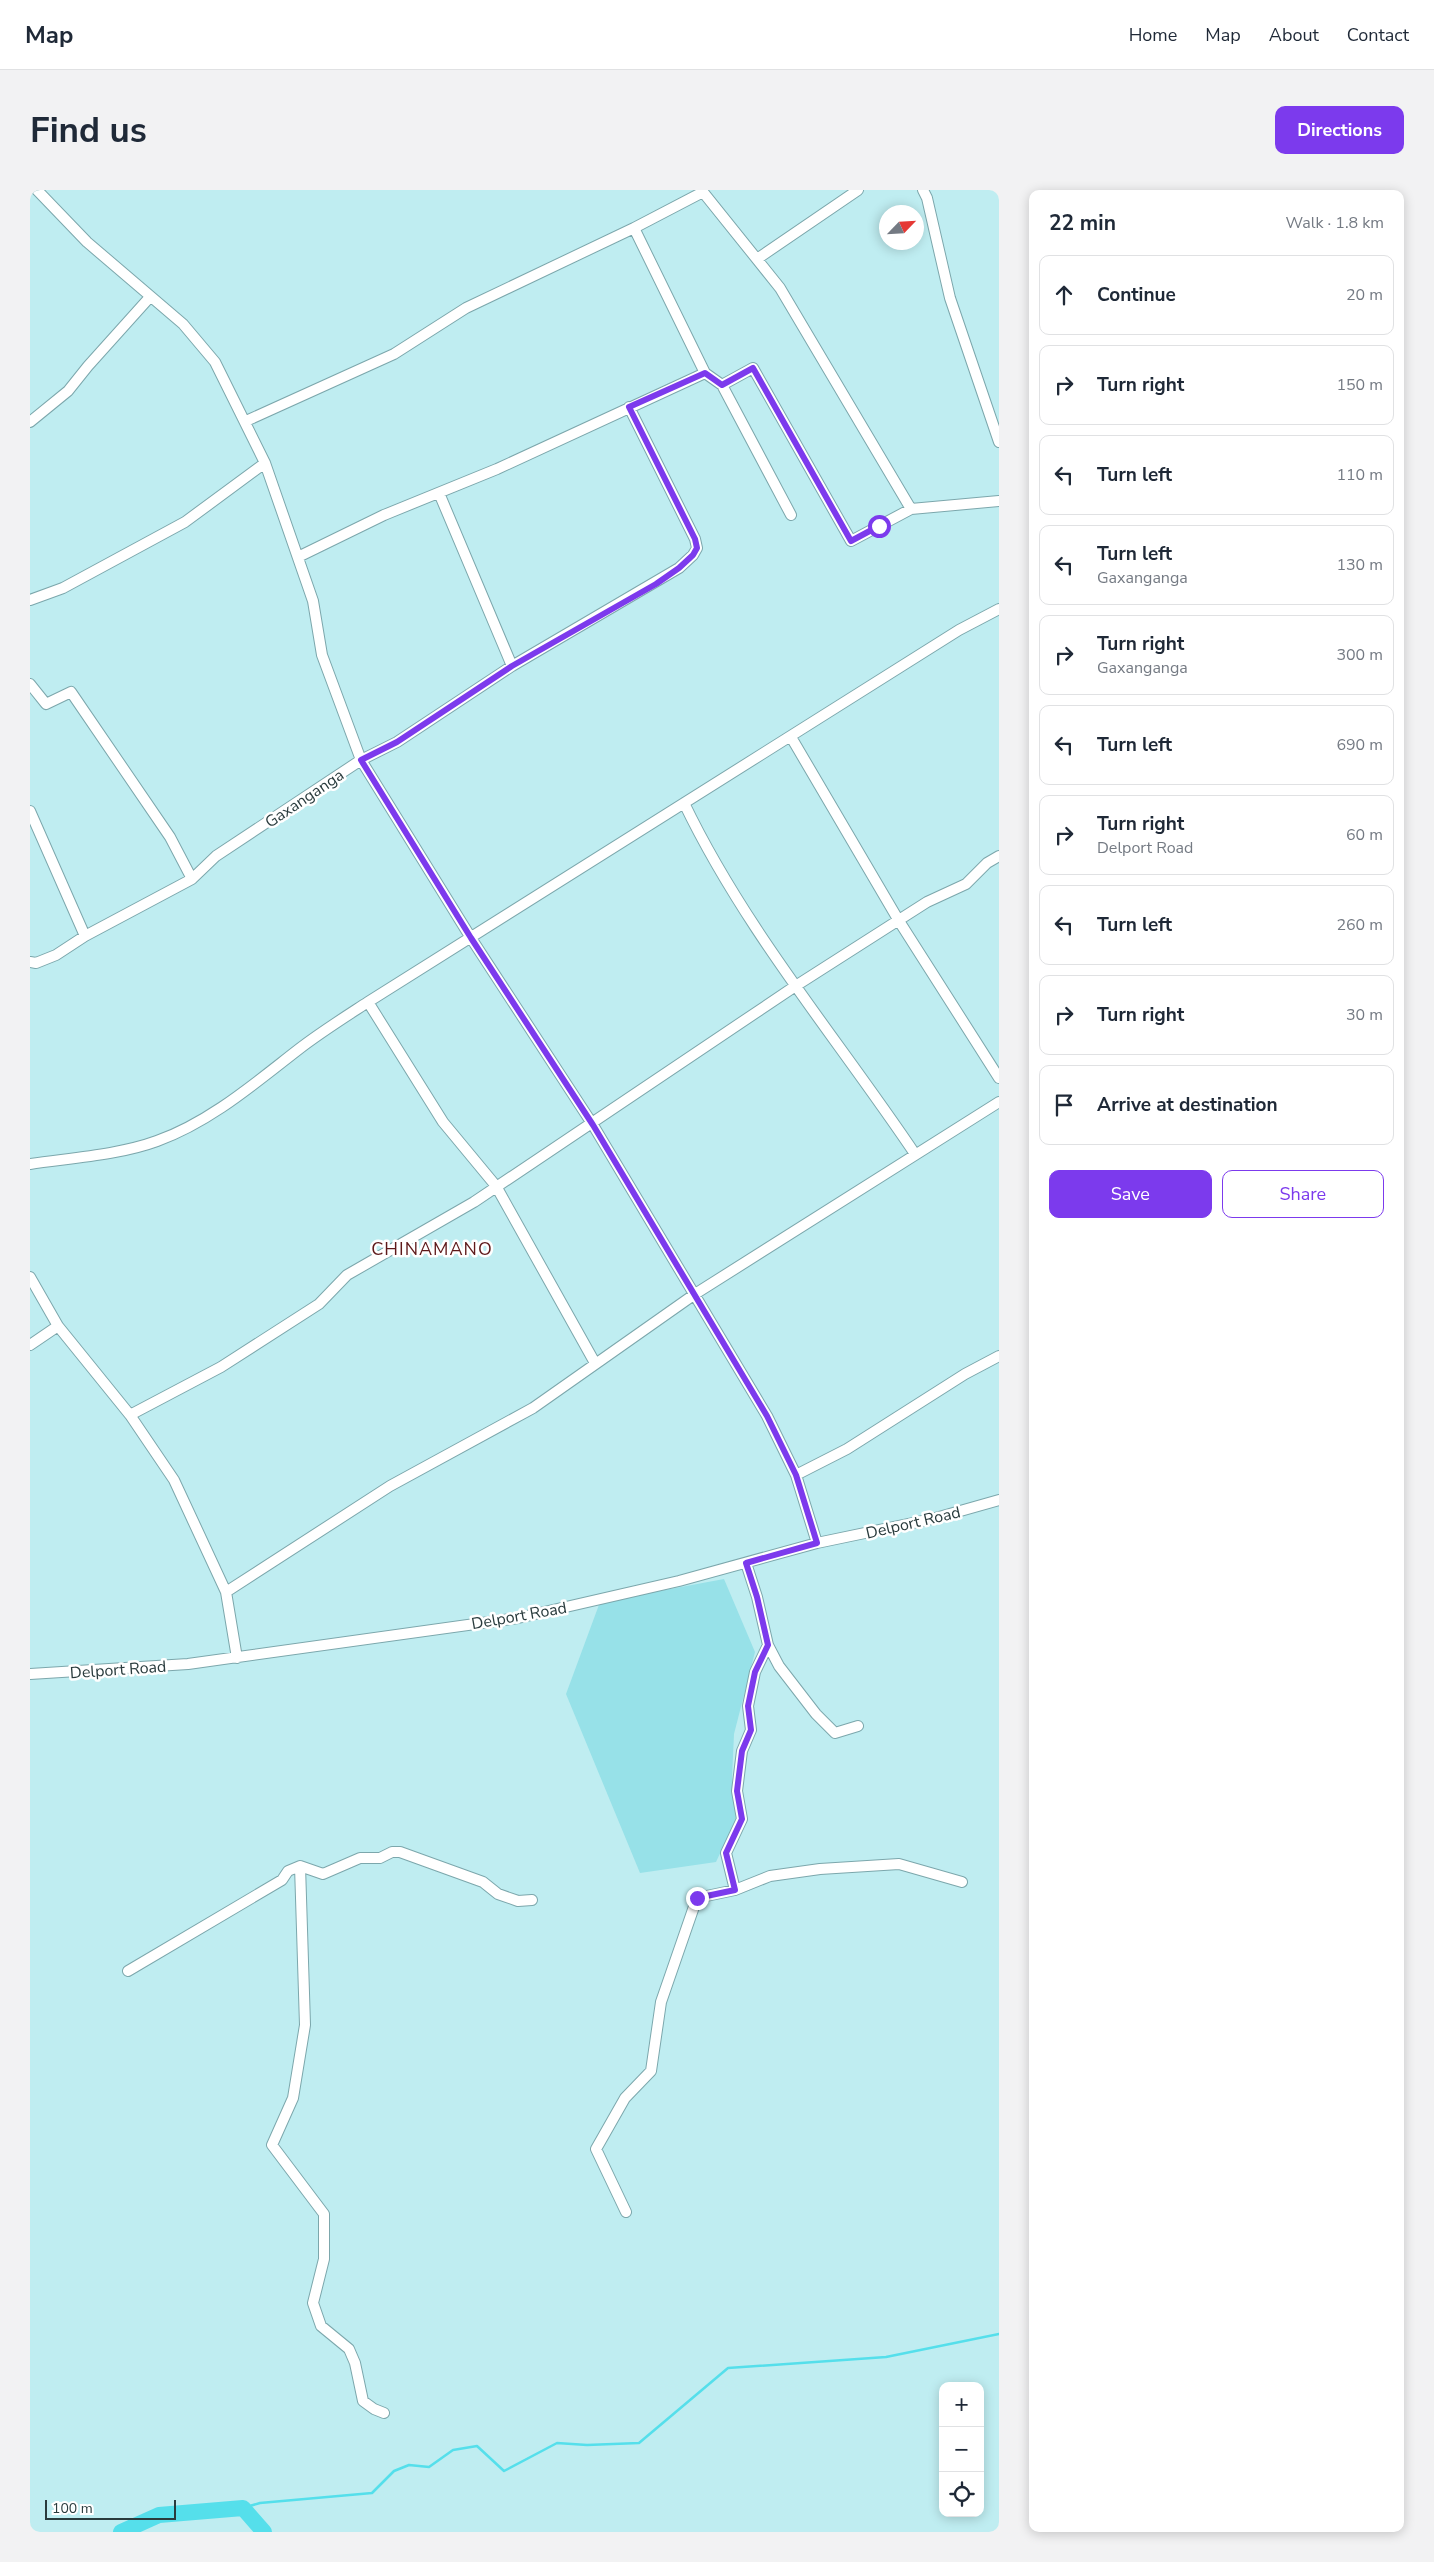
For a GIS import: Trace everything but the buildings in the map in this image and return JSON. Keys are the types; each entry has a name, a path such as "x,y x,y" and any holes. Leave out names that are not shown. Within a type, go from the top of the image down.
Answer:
{"street":[{"path":"37,190 87,242 183,324 215,362 246,420 265,463 313,601 322,655 361,760 471,938 593,1125 767,1416 796,1475 817,1543"},
{"path":"757,260 858,190"},
{"path":"923,190 927,198 950,298 999,442"},
{"path":"246,420 394,354 466,308 634,228 703,191 780,288 911,509"},
{"path":"634,228 705,373 722,385 791,515"},
{"path":"30,422 68,392 88,366 150,297"},
{"path":"722,385 753,368 851,541 911,509 999,501"},
{"path":"298,558 384,515 497,470 705,373"},
{"name":"Gaxanganga","path":"30,962 36,963 56,955 85,936 192,879 216,856 361,760 397,742 512,666 656,584 679,568 693,555 697,548 695,539 629,407"},
{"path":"30,600 63,588 185,522 265,463"},
{"path":"439,493 512,666"},
{"path":"30,1164 100,1154 156,1142 190,1127 236,1098 302,1048 368,1002 951,636 999,608"},
{"path":"30,684 46,704 70,692 102,735 170,837 192,879"},
{"path":"792,737 899,921 999,1078"},
{"path":"684,803 702,841 794,987 884,1108 915,1154"},
{"path":"30,811 85,936"},
{"path":"130,1415 221,1367 319,1304 347,1275 474,1202 593,1125 794,987 927,902 966,884 987,864 999,856"},
{"path":"368,1002 443,1122 496,1186 595,1363"},
{"path":"226,1592 390,1486 456,1448 516,1418 695,1294 999,1102"},
{"path":"30,1277 58,1326 130,1415 174,1480 226,1592 237,1658"},
{"path":"30,1346 58,1326"},
{"path":"796,1475 847,1449 965,1374 999,1356"},
{"name":"Delport Road","path":"30,1674 188,1664 518,1618 679,1581 817,1543 932,1519 999,1500"},
{"path":"746,1563 757,1597 768,1645 784,1672 816,1714 835,1733 858,1726"},
{"path":"735,1890 726,1853 742,1819 737,1791 742,1751 751,1730 748,1706 755,1672 768,1645"},
{"path":"128,1971 282,1880 288,1871 300,1866 323,1874 360,1858 380,1858 392,1852 400,1852 483,1882 498,1894 518,1901 532,1900"},
{"path":"626,2212 596,2149 625,2098 651,2071 661,2002 697,1898 735,1890 770,1876 820,1869 899,1864 962,1882"},
{"path":"300,1866 305,2025 293,2098 272,2144 324,2214 324,2259 313,2303 321,2326 348,2349 355,2363 363,2401 384,2413"}],"shaded area":[{"path":"724,1579 755,1652 734,1734 732,1778 736,1819 716,1862 640,1873 566,1694 600,1602"}],"waterway":[{"path":"243,2508 260,2503 372,2493 394,2471 409,2465 429,2467 453,2450 477,2446 504,2471 557,2443 587,2445 639,2443 728,2368 886,2357 999,2334"},
{"path":"121,2532 159,2515 243,2508 264,2532"}],"district":[{"name":"CHINAMANO","path":"432,1249"}],"route":[{"path":"697,1898 735,1890 726,1853 742,1819 737,1791 742,1751 751,1730 748,1706 755,1672 768,1645 757,1597 746,1563 817,1543 796,1475 767,1416 593,1125 471,938 361,760 397,742 512,666 656,584 679,568 693,555 697,548 695,539 629,407 705,373 722,385 748,369 753,368 851,541 879,526"}]}
